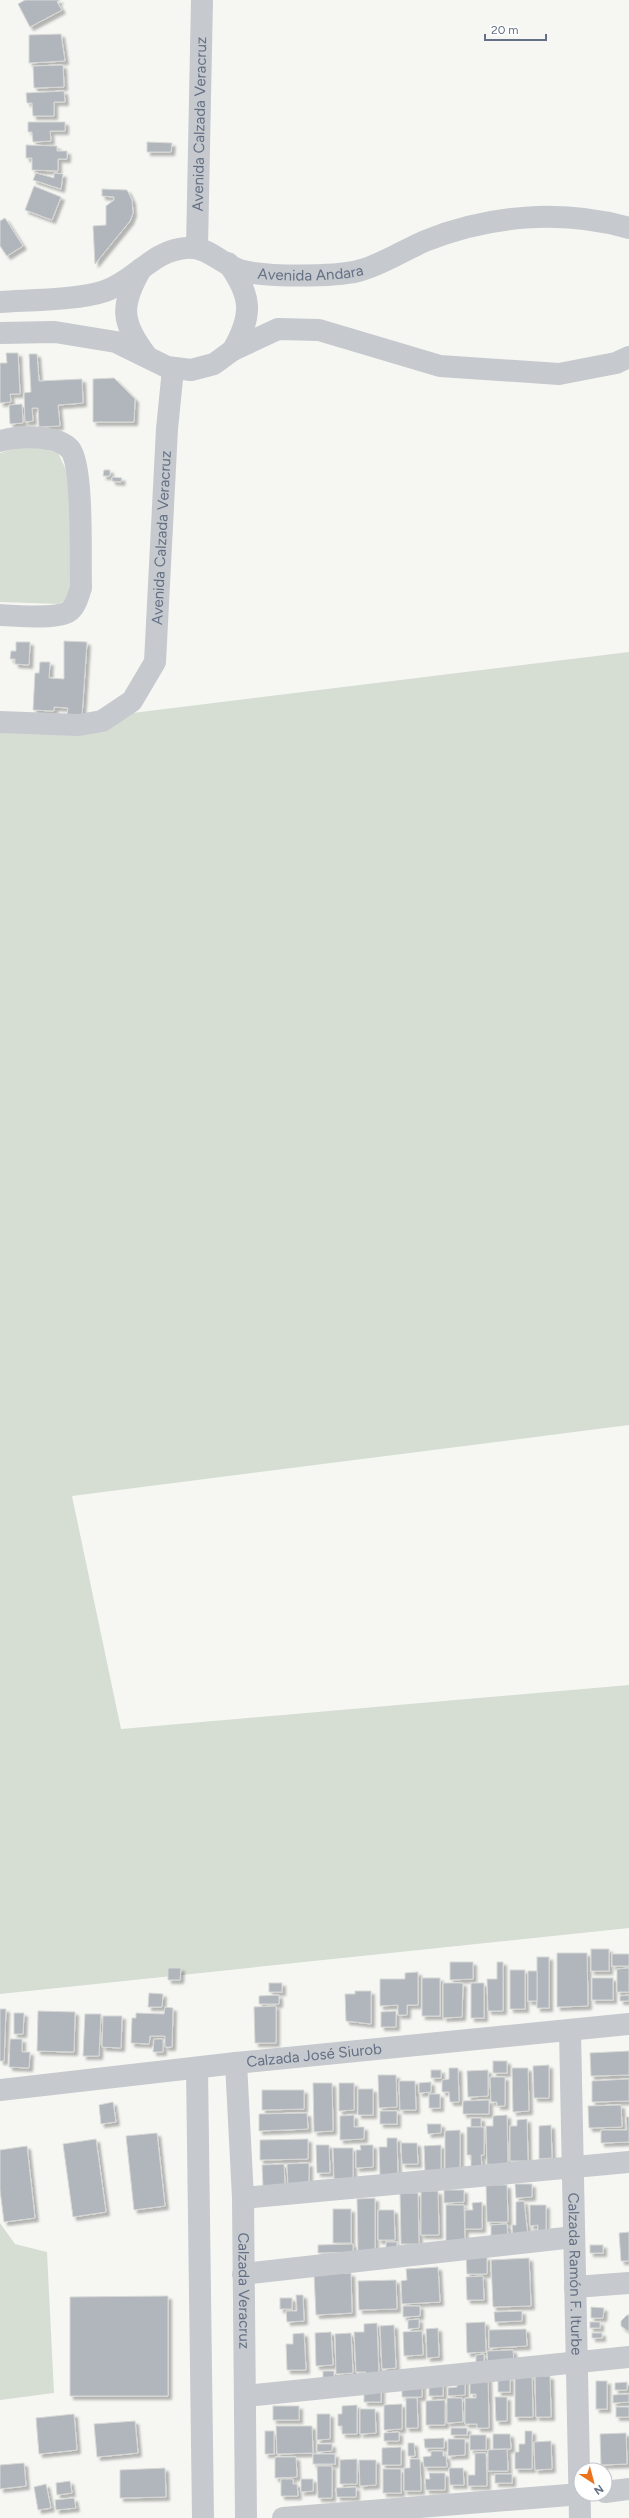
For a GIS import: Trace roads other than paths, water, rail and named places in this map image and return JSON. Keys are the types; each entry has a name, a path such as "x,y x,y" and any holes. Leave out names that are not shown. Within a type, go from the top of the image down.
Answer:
{"street":[{"name":"Avenida Calzada Veracruz","path":"197,248 202,0"},
{"name":"Avenida Andara","path":"197,248 242,271 297,276 359,272 426,241 487,222 551,216 609,223 629,228"},
{"path":"0,302 66,297 106,291 141,269 160,254 183,248 197,248"},
{"path":"228,263 242,282 248,305 245,329 233,350"},
{"path":"141,269 129,290 126,313 132,337 146,355"},
{"path":"0,333 55,332 116,342 173,369 191,370 214,364 233,350 278,329 320,330 440,366 559,374 616,363 629,357"},
{"name":"Avenida Calzada Veracruz","path":"0,722 79,725 102,721 132,701 155,662 167,429 173,369"},
{"path":"0,441 48,437 70,449 78,468 81,588 76,603 68,612 39,616 0,615"},
{"name":"Calzada José Siurob","path":"0,2090 236,2063 629,2024"},
{"name":"Calzada Ramón F. Iturbe","path":"570,2031 580,2462"},
{"name":"Calzada Veracruz","path":"236,2063 243,2198 246,2518"},
{"path":"196,2068 203,2518"},
{"path":"243,2198 629,2162"},
{"path":"243,2274 574,2237"},
{"path":"575,2287 629,2282"},
{"path":"245,2396 577,2361 629,2357"},
{"path":"613,2491 629,2489"},
{"path":"282,2518 573,2495"},
{"name":"Calzada Ramón F. Iturbe","path":"580,2518 581,2502"}]}
